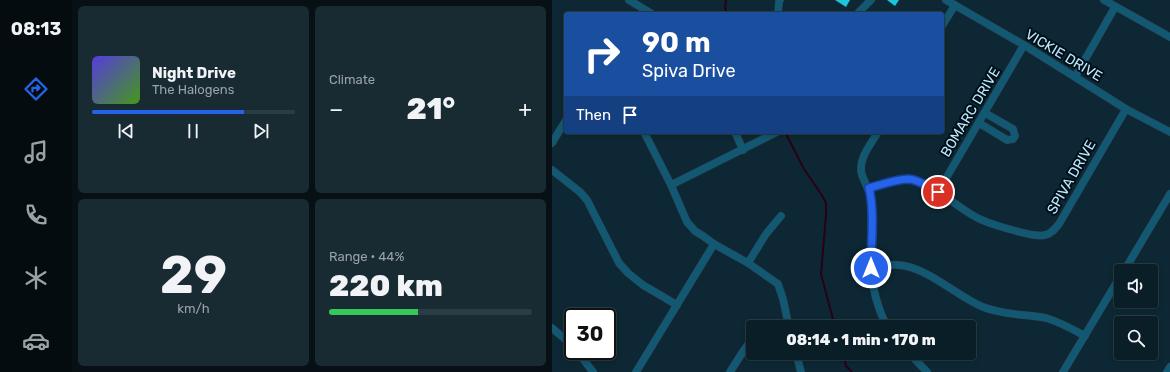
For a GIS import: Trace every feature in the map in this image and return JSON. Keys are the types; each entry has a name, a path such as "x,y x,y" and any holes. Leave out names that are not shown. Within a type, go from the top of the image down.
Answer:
{"street":[{"path":"629,0 649,12"},
{"path":"778,12 778,2 780,0"},
{"path":"859,12 871,0"},
{"name":"VICKIE DRIVE","path":"946,0 1126,108 1170,132"},
{"path":"1104,0 1170,37"},
{"path":"944,23 955,5"},
{"path":"1075,77 1115,7"},
{"name":"BOMARC DRIVE","path":"938,192 1024,46"},
{"name":"SPIVA DRIVE","path":"869,188 909,179 919,182 938,192 975,217 992,224 1030,235 1044,236 1052,232 1059,224 1126,108"},
{"path":"979,123 1007,140 1013,139 1015,136 1013,129 985,113"},
{"path":"552,143 564,123"},
{"path":"645,134 687,222 695,231 714,244 748,263 778,284 788,320"},
{"path":"736,134 743,150"},
{"path":"670,185 773,134"},
{"path":"877,134 863,158 860,167 862,175 869,188 871,199 871,268 873,283 881,314 884,320"},
{"path":"552,170 580,192 587,200 619,263 628,273 643,285 676,305"},
{"path":"1128,264 1170,194"},
{"path":"748,263 766,234 781,216"},
{"path":"636,372 714,244"},
{"path":"871,268 898,264 911,267 928,275 982,307 1001,312 1045,318 1060,323 1085,336"},
{"path":"1063,372 1114,287"},
{"path":"552,328 564,338"},
{"path":"730,372 746,347"},
{"path":"584,360 594,372"},
{"path":"798,360 801,372"},
{"path":"916,360 927,372"},
{"path":"1167,372 1170,367"}],"building":[{"path":"835,0 850,0 846,7"},
{"path":"887,0 899,0 895,6"}],"waterway":[{"path":"726,0 725,8 726,12"},
{"path":"786,134 804,169 826,203 821,274 833,320"},
{"path":"845,360 846,366 852,372"}],"route":[{"path":"871,268 872,209 869,188 909,179 919,182 938,192"}]}
